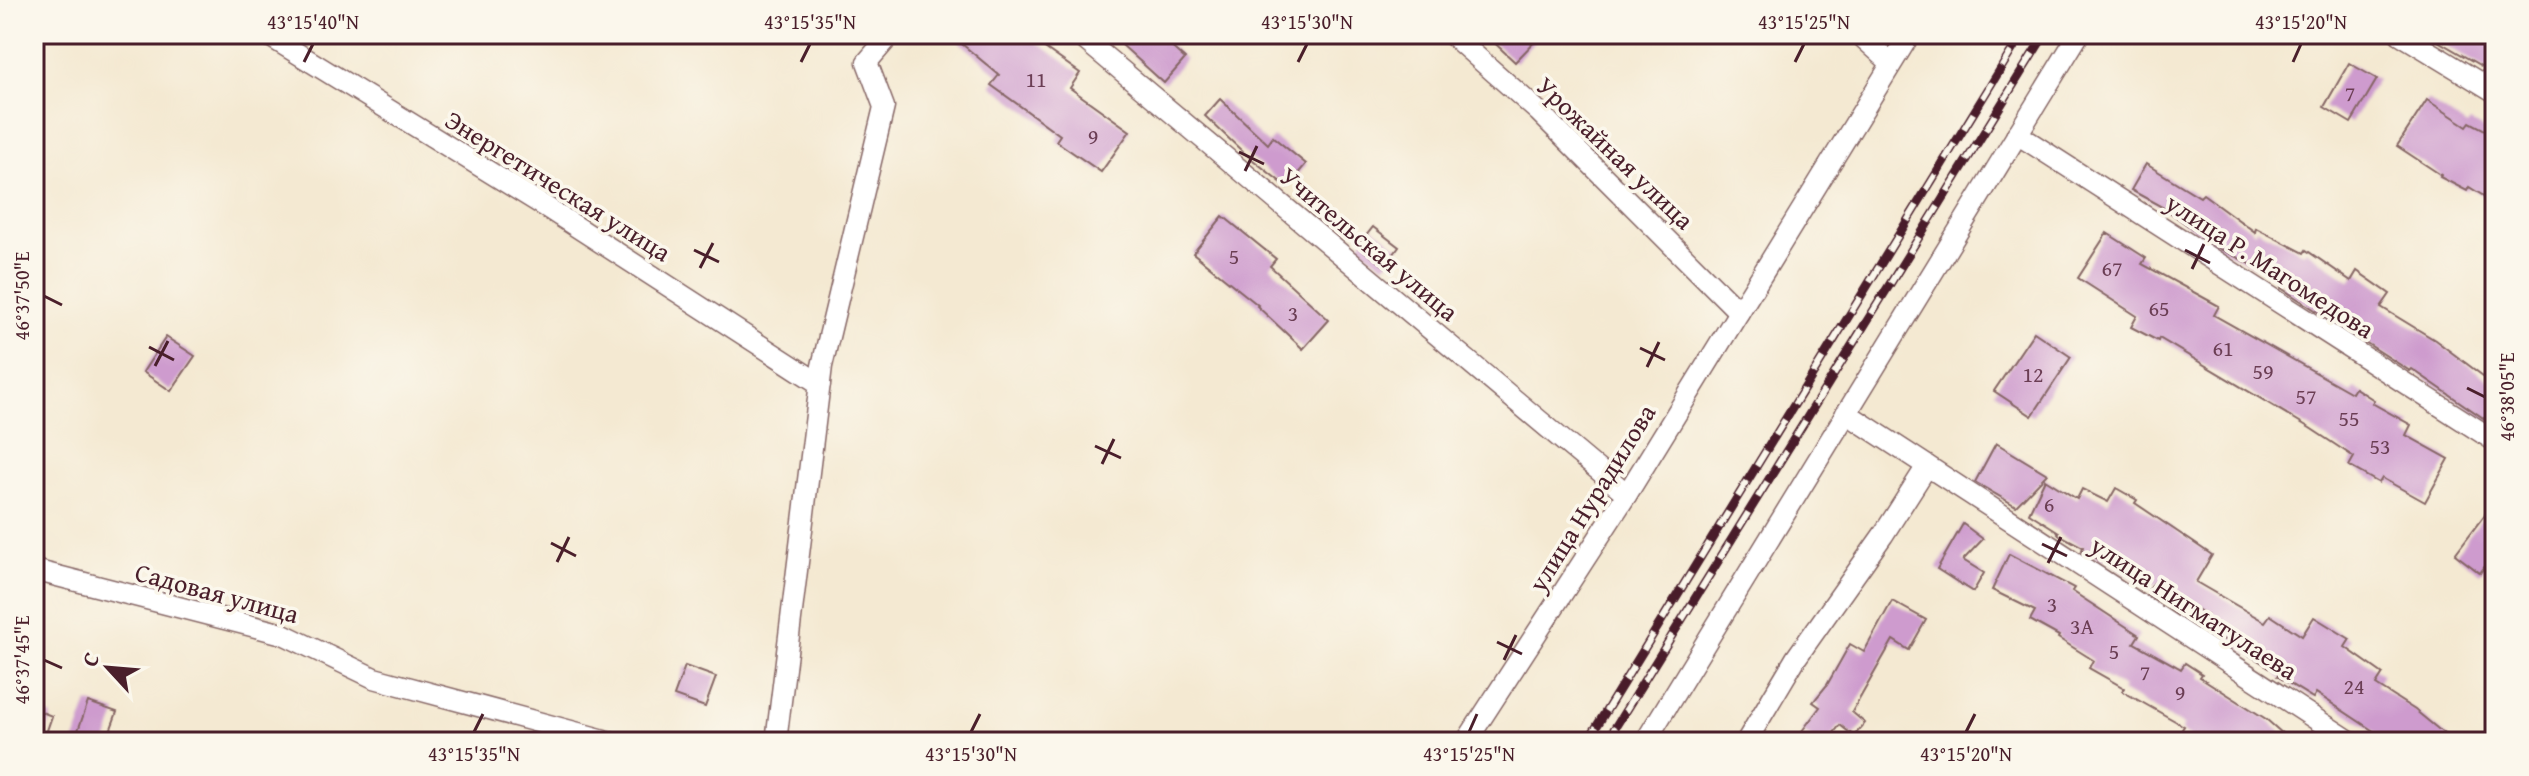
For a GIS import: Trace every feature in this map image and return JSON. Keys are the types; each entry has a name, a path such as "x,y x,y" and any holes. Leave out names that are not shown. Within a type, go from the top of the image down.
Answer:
{"street":[{"name":"Энергетическая улица","path":"266,34 546,207 820,384"},
{"path":"776,742 822,366 884,107 867,62 891,34"},
{"name":"Учительская улица","path":"1078,34 1627,494"},
{"name":"Урожайная улица","path":"1451,34 1539,112 1739,312"},
{"path":"1859,34 1891,63"},
{"name":"улица Нурадилова","path":"1466,742 1627,494 1910,34"},
{"path":"1645,742 2079,34"},
{"path":"2400,34 2495,92"},
{"name":"улица Р. Магомедова","path":"2017,134 2495,441"},
{"name":"улица Нигматулаева","path":"1846,413 2351,742"},
{"path":"1746,742 1796,658 1883,535 1927,466"},
{"name":"Садовая улица","path":"34,570 283,634 374,678 612,742"}],"building":[{"path":"950,34 1025,34 1080,73 1070,88 1130,131 1101,172 1056,141 1060,135 991,85 999,75"},
{"path":"1132,34 1157,34 1185,59 1164,83 1122,45"},
{"path":"1485,34 1542,34 1515,62"},
{"path":"2426,34 2495,34 2495,74"},
{"path":"2349,63 2377,79 2351,123 2324,107"},
{"path":"1220,99 1268,144 1273,137 1306,164 1287,187 1205,116"},
{"path":"2427,100 2467,126 2470,122 2495,135 2495,203 2469,187 2467,191 2440,177 2397,146"},
{"path":"2146,164 2200,197 2203,194 2255,232 2256,228 2304,253 2306,250 2351,281 2357,271 2390,294 2381,307 2435,340 2495,385 2495,426 2412,369 2410,371 2281,288 2285,281 2220,249 2164,208 2131,190"},
{"path":"1223,216 1276,259 1270,266 1329,320 1303,349 1258,305 1193,253"},
{"path":"1373,227 1399,247 1385,266 1358,246"},
{"path":"2107,233 2146,258 2142,264 2219,306 2214,315 2352,393 2355,388 2374,400 2372,403 2411,425 2406,435 2449,459 2425,502 2382,478 2379,483 2349,466 2354,457 2310,428 2159,338 2158,341 2131,327 2137,316 2078,278"},
{"path":"2034,332 2071,357 2032,416 1994,391"},
{"path":"166,337 195,356 171,391 143,372"},
{"path":"1996,443 2047,474 2016,506 1975,482"},
{"path":"2045,479 2077,499 2082,489 2108,502 2116,488 2137,500 2135,503 2212,555 2196,582 2265,622 2270,615 2302,636 2314,617 2350,639 2345,647 2383,674 2376,685 2415,710 2454,742 2390,742 2316,693 2313,698 2277,676 2279,673 2201,626 2207,615 2154,583 2149,590 2104,558 2102,562 2029,513"},
{"path":"2495,501 2495,552 2480,573 2455,554"},
{"path":"1963,524 1983,539 1963,560 1984,573 1973,592 1937,569"},
{"path":"2009,554 2074,588 2072,591 2139,635 2134,643 2181,669 2185,663 2202,674 2200,677 2266,719 2292,742 2199,742 2181,731 2184,726 2122,691 2124,688 2089,668 2093,660 2030,620 2035,611 1992,590"},
{"path":"1892,601 1926,620 1909,650 1893,640 1852,712 1865,723 1854,736 1840,725 1827,742 1816,742 1802,731 1820,707 1813,702 1827,685 1850,644 1864,652"},
{"path":"685,666 716,677 705,707 674,696"},
{"path":"88,702 117,712 106,742 74,742"},
{"path":"34,709 52,716 43,742 34,742"}],"railway":[{"path":"1587,742 2022,34"},
{"path":"1606,742 2045,34"}]}
